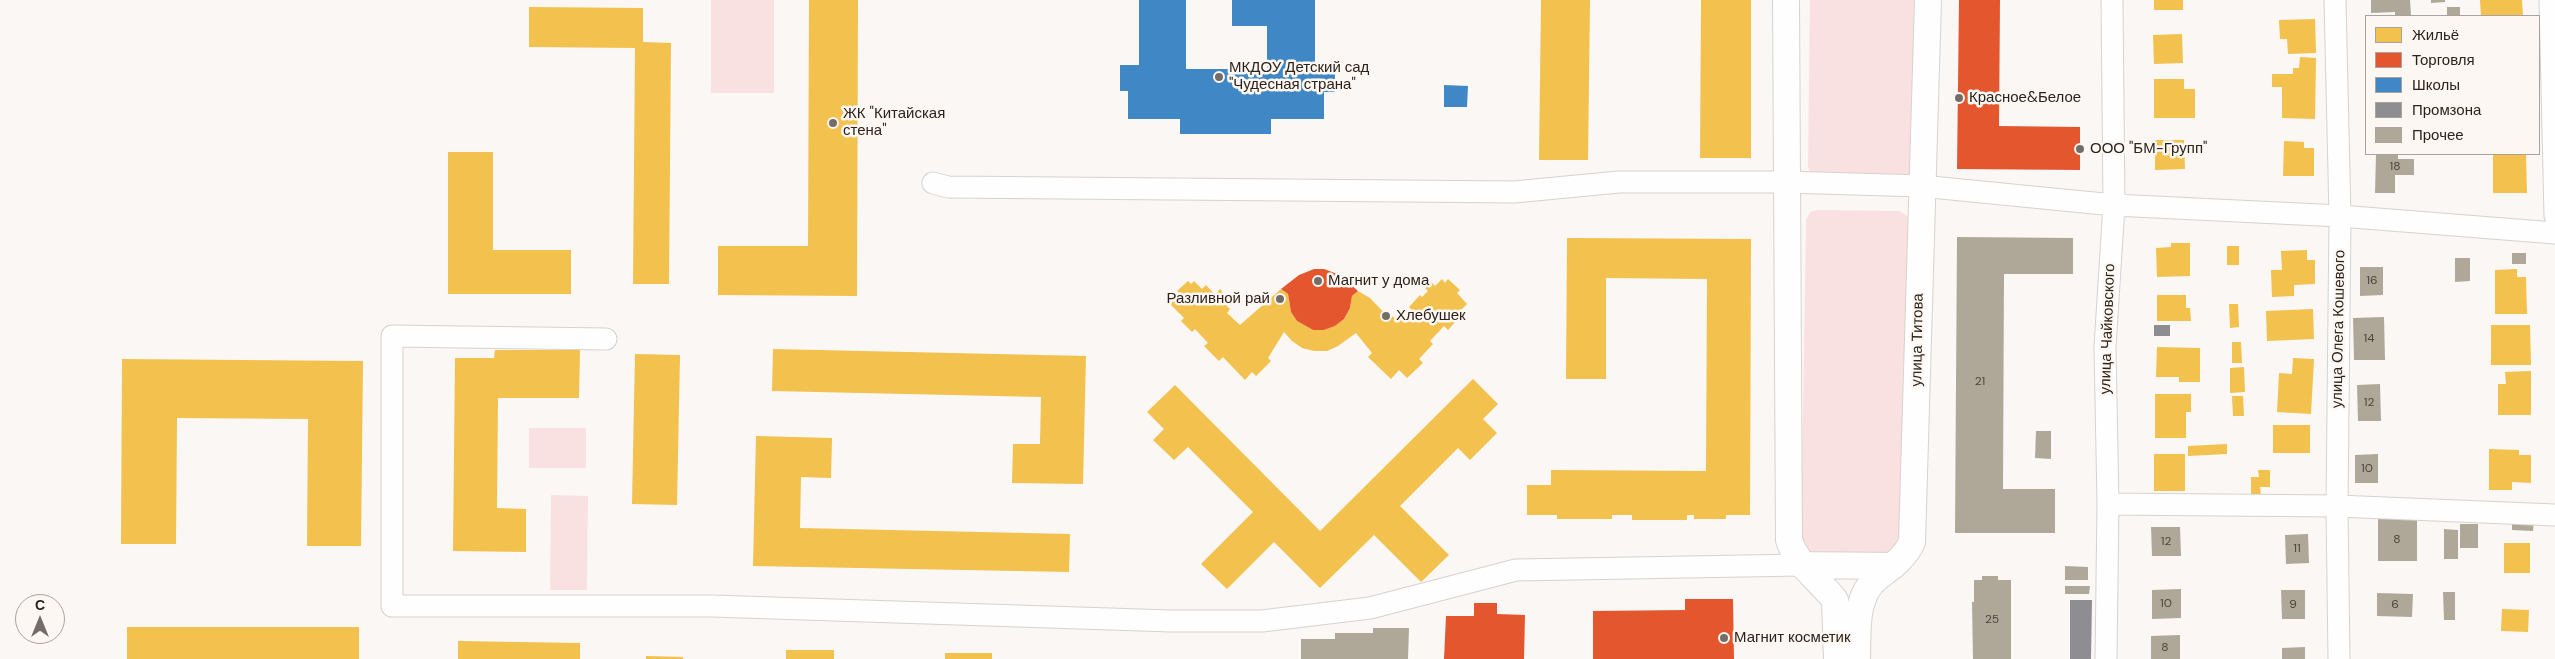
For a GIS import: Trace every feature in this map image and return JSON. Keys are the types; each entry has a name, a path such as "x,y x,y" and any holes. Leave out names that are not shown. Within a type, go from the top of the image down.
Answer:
{"street":[{"path":"1786,0 1789,540 1793,554 1801,565 1835,600 1837,659"},
{"name":"улица Титова","path":"1857,659 1859,613 1866,591 1875,580 1905,554 1912,542 1921,186 1928,0"},
{"name":"улица Чайковского","path":"2106,659 2108,504 2105,347 2114,205 2112,0"},
{"name":"улица Олега Кошевого","path":"2335,0 2340,216 2337,506 2339,659"},
{"path":"2550,0 2555,216"},
{"path":"933,183 948,187 1514,192 1619,182 1786,182 1921,186 2114,205 2340,216 2555,233"},
{"path":"606,339 392,336 392,606 712,606 1171,621 1262,621 1370,608 1516,570 1763,564 1893,566"},
{"path":"2108,504 2337,506 2555,515"},
{"path":"1763,564 1783,550 1789,540"}],"shaded area":[{"path":"711,0 774,0 774,93 711,93"},
{"path":"1810,0 1922,0 1911,177 1811,174 1808,167"},
{"path":"1817,210 1899,211 1906,215 1914,225 1903,534 1897,552 1814,564 1801,546 1806,220 1810,212"},
{"path":"529,428 586,428 586,468 529,468"},
{"path":"551,495 588,496 587,590 550,590"}],"building: Жильё":[{"name":"ЖК \"Китайская стена\"","path":"809,0 858,0 857,296 718,295 718,246 808,246"},
{"path":"1541,0 1590,0 1588,160 1539,160"},
{"path":"1701,0 1751,0 1751,158 1700,158"},
{"path":"2154,0 2183,0 2183,10 2154,10"},
{"path":"2480,0 2522,0 2523,15 2481,15"},
{"path":"529,7 643,8 643,42 671,43 669,284 633,284 635,48 529,47"},
{"path":"2315,19 2316,53 2288,54 2287,39 2280,39 2279,20"},
{"path":"2182,34 2183,63 2154,64 2153,35"},
{"path":"2300,57 2316,58 2315,119 2282,118 2282,87 2272,87 2272,74 2293,74 2293,68 2299,68"},
{"path":"2154,79 2184,79 2184,89 2195,89 2195,118 2154,118"},
{"path":"2155,140 2184,140 2185,169 2155,170"},
{"path":"2284,141 2304,142 2304,148 2314,148 2314,176 2283,176"},
{"path":"448,152 493,152 493,250 571,250 571,294 448,294"},
{"path":"2493,155 2526,155 2527,193 2493,193"},
{"path":"1567,238 1751,239 1750,515 1726,515 1726,519 1694,519 1694,515 1687,515 1687,520 1632,520 1632,515 1612,515 1612,519 1557,519 1557,515 1527,515 1527,485 1551,485 1551,470 1706,471 1707,279 1606,278 1606,379 1566,379"},
{"path":"2171,243 2190,243 2190,276 2157,277 2156,248 2171,247"},
{"path":"2227,246 2239,246 2239,265 2227,265"},
{"path":"2307,250 2307,260 2315,260 2315,284 2294,285 2294,296 2272,297 2271,270 2282,270 2281,251"},
{"path":"2517,269 2517,277 2526,277 2527,314 2495,314 2495,270"},
{"path":"1442,279 1445,283 1448,279 1460,290 1457,293 1467,304 1454,317 1457,320 1448,330 1444,326 1430,341 1433,344 1419,359 1423,363 1407,378 1399,370 1391,379 1368,357 1372,353 1356,333 1338,346 1327,351 1314,351 1302,348 1284,332 1268,358 1271,361 1256,376 1252,372 1245,380 1223,357 1219,361 1204,346 1208,343 1195,329 1192,332 1181,321 1184,318 1170,304 1181,294 1177,291 1188,281 1191,284 1194,281 1202,289 1206,285 1215,295 1220,289 1227,297 1223,302 1230,309 1227,313 1240,325 1281,289 1288,294 1291,312 1297,321 1313,330 1324,330 1335,326 1344,319 1350,308 1352,296 1358,291 1370,298 1390,319 1392,316 1398,321 1411,309 1409,307 1420,295 1422,297 1428,291 1425,288 1431,282 1435,286"},
{"path":"2157,295 2186,295 2186,308 2190,308 2191,321 2157,321"},
{"path":"2229,304 2238,304 2239,327 2230,328"},
{"path":"2313,309 2314,339 2267,341 2266,311"},
{"path":"2491,325 2530,325 2531,365 2491,365"},
{"path":"2232,342 2241,342 2242,363 2232,363"},
{"path":"2157,347 2200,348 2200,382 2179,382 2179,377 2156,377"},
{"path":"773,349 1086,356 1083,484 1012,483 1013,444 1040,444 1041,397 772,391"},
{"path":"495,350 580,350 579,398 498,398 497,508 526,509 526,552 453,551 455,358 494,358"},
{"path":"635,354 680,355 677,505 632,504"},
{"path":"2293,358 2314,359 2311,414 2277,412 2279,373 2292,374"},
{"path":"122,359 363,361 361,546 307,546 308,419 177,418 176,544 121,544"},
{"path":"2244,367 2245,392 2230,393 2230,368"},
{"path":"2531,371 2531,415 2498,415 2498,384 2506,384 2505,372"},
{"path":"1473,379 1498,404 1483,419 1497,433 1470,460 1458,448 1400,506 1449,555 1421,582 1374,535 1320,588 1274,542 1227,589 1201,564 1253,512 1188,447 1174,460 1153,440 1164,429 1147,412 1175,385 1320,531"},
{"path":"2155,394 2191,394 2191,412 2186,412 2186,438 2155,438"},
{"path":"2232,396 2243,396 2244,416 2233,416"},
{"path":"2273,425 2310,425 2310,453 2273,453"},
{"path":"756,436 832,438 831,478 801,477 800,528 1070,534 1069,572 753,566"},
{"path":"2227,444 2227,454 2188,456 2188,446"},
{"path":"2489,449 2519,450 2519,455 2531,455 2531,483 2512,482 2512,490 2489,490"},
{"path":"2154,454 2185,454 2185,491 2154,491"},
{"path":"2258,470 2270,470 2270,487 2260,487 2261,496 2251,496 2251,477 2259,477"},
{"path":"2504,543 2530,543 2530,573 2504,573"},
{"path":"2502,609 2529,610 2528,632 2501,631"},
{"path":"127,627 359,627 359,659 127,659"},
{"path":"458,641 580,643 580,659 458,659"},
{"path":"786,650 834,650 834,659 786,659"},
{"path":"945,653 992,653 992,659 945,659"},
{"path":"646,656 683,657 683,659 646,659"}],"building: Торговля":[{"path":"1959,0 2000,0 1999,126 2080,127 2080,170 1957,169"},
{"path":"1314,269 1324,269 1340,275 1358,291 1352,296 1350,308 1344,319 1335,326 1324,330 1313,330 1297,321 1291,312 1288,294 1281,289 1299,275"},
{"path":"1685,599 1733,599 1734,659 1593,659 1593,611 1685,610"},
{"path":"1474,603 1497,603 1497,614 1525,615 1524,659 1444,659 1446,616 1474,616"}],"building: Школы":[{"path":"1139,0 1186,0 1186,69 1267,69 1267,26 1232,26 1232,0 1315,0 1315,65 1335,65 1335,92 1324,92 1324,119 1271,119 1271,134 1180,134 1180,119 1128,119 1128,91 1120,91 1120,65 1139,65"},
{"path":"1444,85 1468,86 1467,107 1444,107"}],"building: Промзона":[{"path":"2154,325 2170,325 2170,336 2154,336"},
{"path":"2070,600 2092,600 2091,659 2070,659"}],"building: Прочее":[{"path":"2371,0 2410,0 2411,15 2395,15 2395,12 2371,13"},
{"path":"2431,0 2445,0 2445,2 2431,3"},
{"path":"2447,7 2460,7 2460,15 2447,15"},
{"path":"2376,155 2398,155 2398,159 2414,159 2414,175 2395,175 2395,193 2375,193"},
{"path":"1957,237 2073,238 2073,274 2004,274 2003,489 2055,489 2055,533 1955,533"},
{"path":"2512,253 2526,253 2526,264 2512,264"},
{"path":"2455,258 2470,258 2470,281 2455,282"},
{"path":"2360,267 2383,267 2383,295 2360,296"},
{"path":"2384,317 2385,360 2354,360 2353,318"},
{"path":"2380,384 2381,421 2358,421 2357,385"},
{"path":"2036,431 2051,431 2051,459 2035,458"},
{"path":"2378,454 2378,483 2355,483 2355,455"},
{"path":"2378,519 2417,519 2417,561 2378,561"},
{"path":"2512,520 2534,521 2533,531 2512,530"},
{"path":"2460,524 2478,524 2478,548 2460,548"},
{"path":"2151,527 2180,527 2181,556 2152,556"},
{"path":"2444,529 2458,530 2458,559 2444,559"},
{"path":"2308,534 2309,563 2286,564 2285,535"},
{"path":"2065,566 2088,567 2088,580 2065,580"},
{"path":"1982,576 1998,576 1998,580 2011,580 2011,659 1973,659 1972,602 1974,602 1974,580 1982,580"},
{"path":"2065,586 2090,586 2089,594 2065,594"},
{"path":"2181,589 2181,618 2152,619 2152,590"},
{"path":"2281,590 2305,590 2305,619 2282,619"},
{"path":"2443,592 2455,592 2455,620 2444,620"},
{"path":"2377,593 2413,594 2412,617 2377,616"},
{"path":"1373,628 1409,628 1408,659 1301,659 1301,639 1335,639 1335,633 1373,633"},
{"path":"2180,635 2180,659 2151,659 2151,636"},
{"path":"2305,647 2305,659 2282,659 2282,648"}],"place":[{"name":"МКДОУ Детский сад \"Чудесная страна\"","path":"1219,77"},
{"name":"Красное&Белое","path":"1959,98"},
{"name":"ЖК \"Китайская стена\"","path":"833,123"},
{"name":"ООО \"БМ-Групп\"","path":"2080,149"},
{"name":"Магнит у дома","path":"1318,281"},
{"name":"Разливной рай","path":"1280,299"},
{"name":"Хлебушек","path":"1386,316"},
{"name":"Магнит косметик","path":"1724,638"}]}
